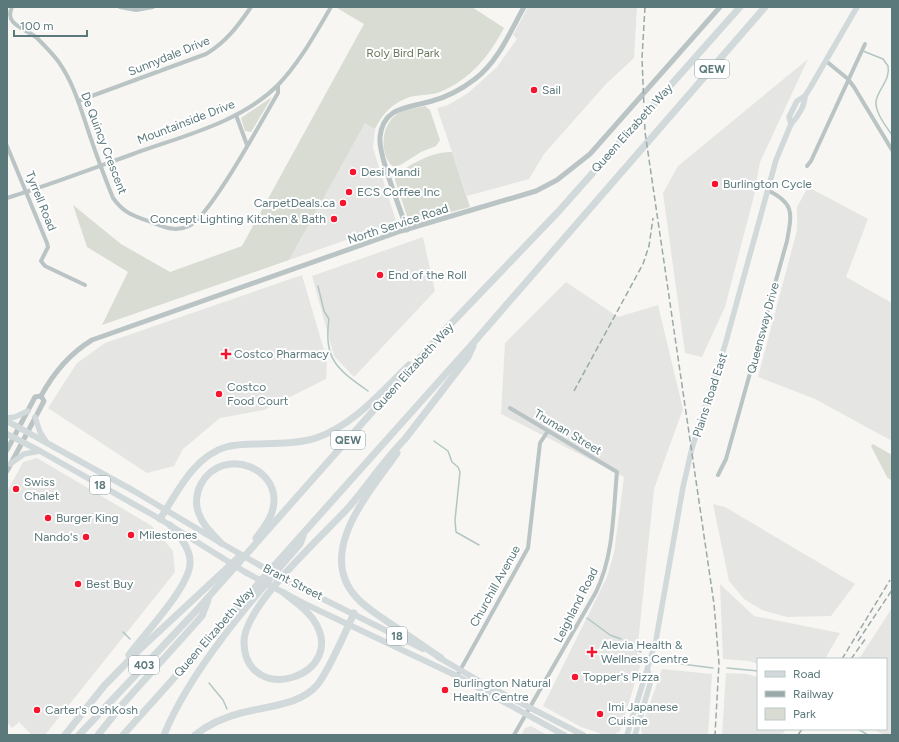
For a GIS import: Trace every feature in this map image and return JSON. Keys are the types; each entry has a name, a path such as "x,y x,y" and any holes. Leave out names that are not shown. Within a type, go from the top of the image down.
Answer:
{"highway":[{"name":"Queen Elizabeth Way","path":"251,547 442,333 558,212 740,7"},
{"name":"Queen Elizabeth Way","path":"123,735 256,589 279,563 295,541 304,534 433,386 475,341 633,157 765,7"},
{"path":"160,519 196,467 214,452 239,445 305,441 336,429 355,416 442,333"},
{"path":"441,658 364,605 352,591 342,565 341,558 343,542 349,526 405,439 468,357 475,341"},
{"path":"284,592 304,608 313,619 319,629 321,642 317,660 309,669 299,677 286,680 272,679 258,673 247,657 244,648 245,633 248,626 256,611 288,570 349,507 395,448 405,439"},
{"path":"104,686 138,650 226,573 251,547 267,524 274,503 271,489 264,476 254,468 241,464 224,465 215,469 204,479 197,494 197,508 200,518 220,543"},
{"path":"66,735 180,592 188,576 190,560 188,552 182,540 170,526"},
{"name":"Queen Elizabeth Way","path":"98,735 121,706 202,616 209,596 226,573"},
{"path":"164,735 177,709 211,654 256,589"},
{"name":"403","path":"79,735 209,596"},
{"path":"195,735 206,727 228,717 297,699 309,692 318,684 354,613"}],"main road":[{"path":"826,61 857,7"},
{"name":"Plains Road East","path":"627,735 642,682 648,671 664,602 683,487 692,448 736,309 767,190 776,160 791,124 795,120 805,101 805,96 826,61"},
{"path":"7,418 17,417 28,412"},
{"path":"35,417 40,432 47,442"},
{"name":"Brant Street","path":"7,422 47,442 287,581 354,613 441,658 459,674 564,735"},
{"name":"Brant Street","path":"7,434 160,519 245,572 349,624 531,708 583,735"},
{"path":"10,464 24,454 40,451"},
{"name":"Plains Road East","path":"636,735 650,684 648,671"},
{"path":"622,735 629,726"}],"street":[{"name":"De Quincy Crescent","path":"12,7 10,17 14,24 36,37 53,55 66,75 78,101 100,166 113,198 125,212 170,229 179,229 189,226 200,218 212,202 278,93 278,85"},
{"path":"120,7 136,10 152,7"},
{"name":"Sunnydale Drive","path":"78,101 206,54 219,46 234,32 251,7"},
{"name":"Mountainside Drive","path":"7,198 100,166 236,116 254,105 278,85 300,57 330,7"},
{"path":"407,230 380,145 382,128 387,118 398,109 449,95 476,78 488,67 499,52 524,7"},
{"name":"North Service Road","path":"41,396 58,369 80,348 92,340 407,230 536,191 557,180 590,154 720,7"},
{"path":"807,166 811,162 865,44"},
{"path":"826,61 848,79 892,150"},
{"path":"236,116 247,145"},
{"name":"Tyrrell Road","path":"7,146 47,242 48,247 41,261 45,266 85,285"},
{"name":"Queensway Drive","path":"718,475 726,459 791,219 787,205 780,196 767,190"},
{"name":"North Service Road","path":"7,450 35,397 41,396"},
{"name":"North Service Road","path":"7,471 21,441 44,401 41,396"},
{"name":"Truman Street","path":"510,408 617,472"},
{"name":"Churchill Avenue","path":"459,674 528,548 540,443 548,431"},
{"name":"Leighland Road","path":"514,735 531,708 596,592 605,572 610,553 617,472"}],"shaded area":[{"path":"528,7 637,7 634,58 606,84 544,154 529,179 467,196 437,108 448,105 468,93 497,67 517,39 513,35"},
{"path":"808,59 760,162 754,196 725,307 702,357 685,353 663,193 678,166"},
{"path":"365,122 375,129 373,148 396,221 392,224 289,260"},
{"path":"808,187 868,219 846,277 892,303 892,441 815,399 758,377 797,230 797,207"},
{"path":"423,237 435,291 354,377 334,356 312,276"},
{"path":"302,275 327,360 326,379 264,410 220,418 183,449 174,466 147,473 48,408 77,363 105,343"},
{"path":"566,282 618,317 658,305 683,409 654,489 637,654 643,657 620,731 613,735 605,735 581,727 543,706 607,577 614,553 624,477 501,414 505,343"},
{"path":"37,458 152,526 173,551 175,572 45,735 32,735 19,722 12,728 7,722 7,492 23,462"},
{"path":"713,504 725,507 855,584 831,616 787,617 762,610 744,599 729,581"},
{"path":"720,584 754,616 840,633 826,658 757,658 757,664 749,661 723,659"},
{"path":"892,608 892,735 884,735 875,730 887,730 887,658 860,658"},
{"path":"662,669 712,674 708,735 642,735 641,729"},
{"path":"726,673 747,674 757,677 757,730 785,730 782,735 722,735"},
{"path":"531,726 547,735 521,735 525,728"}],"green space":[{"name":"Roly Bird Park","path":"472,7 504,28 492,48 478,66 451,87 440,92 401,100 388,110 375,129 365,123 289,260 102,325 128,272 87,247 73,205 121,244 170,272 242,246 364,24 337,8"},
{"path":"272,97 251,132 245,131 241,118"},
{"path":"425,106 430,110 440,140 436,146 421,152 402,164 395,167 391,165 384,151 384,135 390,121 403,111"},
{"path":"445,152 452,152 470,207 417,221 411,220 407,216 395,176 422,159"},
{"path":"873,444 892,455 892,481 887,477 871,446"}],"waterway":[{"path":"863,51 883,59 888,66 888,75 877,97 876,106 881,119 892,135"},
{"path":"318,286 324,311 329,319 328,344 331,354 340,369 368,391"},
{"path":"434,441 448,451 452,462 458,467 460,472 455,520 456,532 479,545"},
{"path":"587,618 610,635 621,639"},
{"path":"123,632 130,639"},
{"path":"636,650 641,652"},
{"path":"666,662 713,668"},
{"path":"727,668 757,671"},
{"path":"209,683 223,700 227,709"},
{"path":"860,730 868,735"}],"railway":[{"path":"645,7 642,58 645,132 714,604 719,663 715,735"},
{"path":"574,391 643,264 649,246 653,218"},
{"path":"843,658 890,580"},
{"path":"858,641 892,590"},
{"path":"852,658 866,638"},
{"path":"798,735 801,730"}],"place":[{"name":"Sail","path":"534,90"},
{"name":"Desi Mandi","path":"353,172"},
{"name":"Burlington Cycle","path":"715,184"},
{"name":"ECS Coffee Inc","path":"349,192"},
{"name":"CarpetDeals.ca","path":"343,203"},
{"name":"Concept Lighting Kitchen & Bath","path":"334,219"},
{"name":"End of the Roll","path":"380,275"},
{"name":"Costco Pharmacy","path":"226,354"},
{"name":"Costco Food Court","path":"219,394"},
{"name":"Swiss Chalet","path":"16,489"},
{"name":"Burger King","path":"48,518"},
{"name":"Milestones","path":"131,535"},
{"name":"Nando's","path":"86,537"},
{"name":"Best Buy","path":"78,584"},
{"name":"Alevia Health & Wellness Centre","path":"592,652"},
{"name":"Topper's Pizza","path":"575,677"},
{"name":"Burlington Natural Health Centre","path":"445,690"},
{"name":"Carter's OshKosh","path":"37,710"},
{"name":"Imi Japanese Cuisine","path":"600,714"}]}
